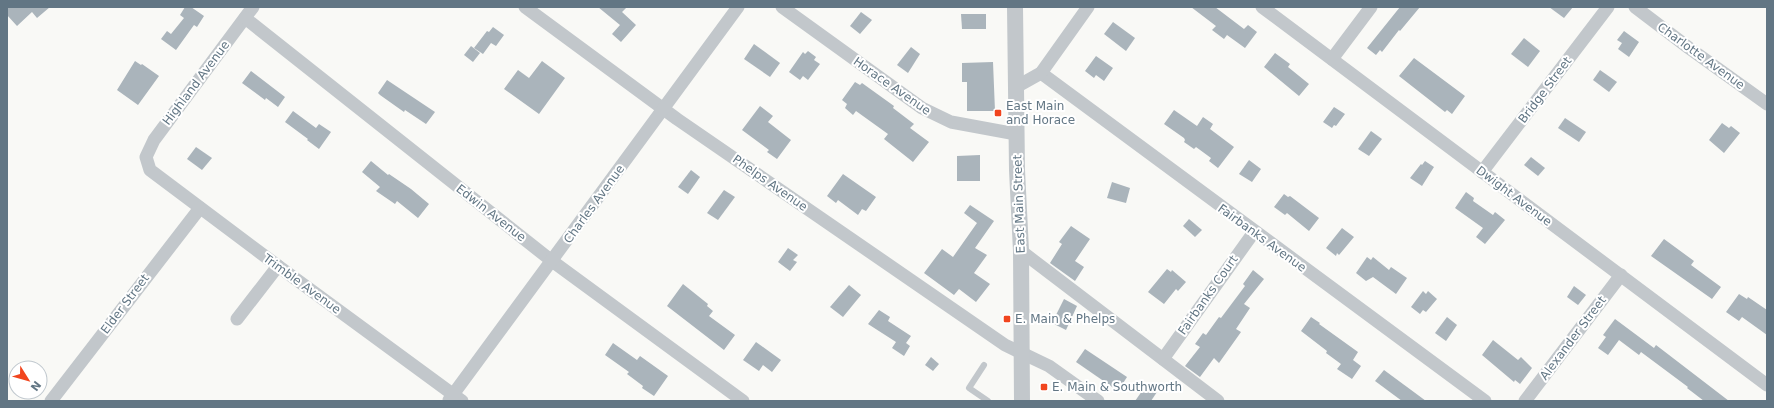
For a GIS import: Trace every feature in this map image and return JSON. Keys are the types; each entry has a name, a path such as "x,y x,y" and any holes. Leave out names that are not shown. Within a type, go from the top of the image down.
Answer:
{"street":[{"name":"Phelps Avenue","path":"524,7 664,110 1005,344 1049,366 1098,401"},
{"name":"Charles Avenue","path":"455,399 552,261 738,7"},
{"name":"Horace Avenue","path":"782,7 922,108 938,117 951,122 1016,134"},
{"name":"East Main Street","path":"1015,7 1016,134 1020,251 1020,352 1022,401"},
{"path":"1016,87 1040,73 1088,7"},
{"name":"Dwight Avenue","path":"1262,7 1767,385"},
{"path":"1332,59 1371,7"},
{"name":"Bridge Street","path":"1482,172 1608,7"},
{"name":"Charlotte Avenue","path":"1635,7 1767,104"},
{"name":"Highland Avenue","path":"146,162 146,157 154,140 249,12"},
{"name":"Edwin Avenue","path":"249,12 552,261 743,401"},
{"name":"Fairbanks Avenue","path":"1040,73 1485,401"},
{"name":"Trimble Avenue","path":"146,162 150,170 156,175 455,399"},
{"name":"Elder Street","path":"51,401 200,208"},
{"name":"Fairbanks Court","path":"1163,359 1254,232"},
{"path":"1020,251 1218,401"},
{"path":"237,319 278,266"},
{"name":"Alexander Street","path":"1525,401 1621,275"}],"lane":[{"path":"984,364 969,388 988,401"}],"building":[{"path":"7,7 50,7 37,18 32,12 17,26 7,15"},
{"path":"185,7 191,7 204,16 197,27 194,25 176,50 161,39 167,31 171,34 184,18 180,15"},
{"path":"598,7 627,7 622,12 636,25 621,42 612,34 620,25"},
{"path":"1191,7 1215,7 1244,29 1248,25 1257,32 1245,48 1227,35 1224,39 1212,30 1216,26"},
{"path":"1400,7 1420,7 1400,31 1399,30 1382,52 1380,50 1376,55 1367,48"},
{"path":"1549,7 1573,7 1564,18"},
{"path":"861,12 872,20 860,34 850,26"},
{"path":"961,14 986,14 986,29 962,29"},
{"path":"1113,22 1135,38 1126,51 1104,34"},
{"path":"493,27 504,35 496,46 491,43 483,54 474,48 487,31 489,32"},
{"path":"1624,31 1639,42 1629,57 1618,49 1622,43 1617,40"},
{"path":"1524,38 1540,51 1528,67 1511,54"},
{"path":"754,44 780,63 770,77 744,59"},
{"path":"471,46 480,53 473,62 464,55"},
{"path":"911,47 920,54 908,73 897,65"},
{"path":"808,51 816,57 814,60 820,64 808,80 803,76 800,80 789,72 803,52 805,54"},
{"path":"1275,53 1290,64 1288,67 1309,84 1299,96 1264,67"},
{"path":"1096,56 1113,68 1104,81 1096,75 1094,78 1085,71"},
{"path":"1414,58 1465,96 1452,114 1447,110 1445,112 1399,76"},
{"path":"135,61 159,76 138,105 117,90"},
{"path":"542,61 565,78 539,114 504,89 518,70 529,78"},
{"path":"993,62 995,111 967,111 967,82 962,82 962,63"},
{"path":"1600,70 1617,82 1609,92 1593,80"},
{"path":"251,71 285,97 278,107 266,98 265,100 242,83"},
{"path":"387,80 435,112 426,124 405,110 404,112 378,93"},
{"path":"855,82 860,85 862,83 894,106 893,108 914,124 910,128 929,142 913,162 884,139 888,134 856,111 853,115 845,108 847,104 842,100"},
{"path":"760,106 773,116 768,122 791,140 777,159 767,152 769,150 742,130"},
{"path":"1334,107 1345,114 1336,126 1334,125 1332,128 1323,122"},
{"path":"1174,110 1197,126 1203,117 1213,124 1210,129 1234,147 1218,168 1209,161 1211,158 1196,147 1194,149 1184,142 1184,138 1164,124"},
{"path":"293,111 316,128 319,124 331,132 319,149 285,122"},
{"path":"1565,118 1586,132 1579,142 1558,128"},
{"path":"1722,123 1729,128 1731,126 1740,133 1724,153 1709,140"},
{"path":"1371,131 1382,139 1369,156 1358,149"},
{"path":"196,147 212,158 202,170 187,159"},
{"path":"980,155 980,181 957,181 957,156"},
{"path":"1531,157 1545,168 1538,176 1524,165"},
{"path":"1249,160 1261,169 1252,182 1239,174"},
{"path":"371,161 388,175 389,174 411,189 429,204 418,218 397,201 395,204 376,191 380,187 362,172"},
{"path":"1425,161 1434,167 1422,186 1410,178"},
{"path":"691,170 700,177 688,194 678,187"},
{"path":"843,174 876,197 866,211 862,209 858,215 838,200 836,203 827,196"},
{"path":"1112,182 1130,188 1126,203 1107,198"},
{"path":"724,190 735,197 718,220 707,213"},
{"path":"1466,192 1474,198 1473,201 1493,215 1495,212 1505,220 1485,244 1476,237 1483,228 1455,208"},
{"path":"1284,194 1288,197 1290,196 1319,218 1309,231 1287,213 1285,215 1274,207"},
{"path":"970,205 994,221 975,248 987,255 974,273 990,284 976,302 959,289 954,295 924,273 942,249 953,257 977,223 964,213"},
{"path":"1189,219 1202,230 1195,237 1183,226"},
{"path":"1071,226 1090,239 1075,261 1084,267 1075,281 1050,263 1062,244 1059,242"},
{"path":"1342,228 1354,237 1339,255 1337,253 1336,256 1326,248"},
{"path":"1664,239 1694,261 1691,265 1721,287 1712,299 1651,256"},
{"path":"788,248 798,255 793,260 797,262 790,271 778,262"},
{"path":"1367,257 1371,260 1373,257 1389,270 1391,267 1407,278 1396,294 1373,277 1366,281 1356,273"},
{"path":"1167,269 1171,272 1172,270 1186,282 1178,291 1176,289 1164,304 1148,292"},
{"path":"1253,270 1264,279 1244,304 1250,308 1236,329 1241,332 1219,363 1214,358 1200,377 1185,366 1200,347 1195,344 1203,333 1206,335 1219,317 1221,318 1245,286 1243,284"},
{"path":"683,284 708,304 707,306 713,311 709,316 735,335 724,350 667,306"},
{"path":"849,285 861,295 843,317 830,307"},
{"path":"1574,286 1586,295 1578,305 1567,297"},
{"path":"1423,291 1426,294 1428,291 1437,299 1426,312 1423,310 1420,314 1411,307"},
{"path":"1739,294 1747,299 1748,297 1767,310 1767,335 1742,317 1739,321 1726,312"},
{"path":"1064,299 1077,306 1066,330 1052,323"},
{"path":"879,310 890,317 888,321 911,336 906,343 910,346 904,356 892,348 896,342 868,324"},
{"path":"1311,317 1358,352 1353,360 1361,366 1352,379 1337,369 1341,364 1301,331"},
{"path":"1447,317 1457,325 1446,341 1435,333"},
{"path":"1615,319 1654,348 1656,345 1729,401 1704,401 1687,388 1688,387 1641,352 1639,355 1619,340 1608,355 1598,348 1606,337 1603,335"},
{"path":"1493,340 1518,360 1521,357 1532,368 1520,384 1515,380 1514,382 1482,355"},
{"path":"756,342 781,360 772,372 763,365 759,371 743,360"},
{"path":"613,343 637,360 640,356 668,376 654,396 642,388 643,386 627,374 629,372 605,355"},
{"path":"1085,349 1127,377 1118,391 1076,362"},
{"path":"931,357 939,364 933,371 925,365"},
{"path":"1384,370 1426,401 1402,401 1375,381"},
{"path":"1147,384 1157,392 1151,401 1135,401"}],"place":[{"name":"East Main and Horace","path":"998,113"},
{"name":"E. Main & Phelps","path":"1007,319"},
{"name":"E. Main & Southworth","path":"1044,387"}]}
